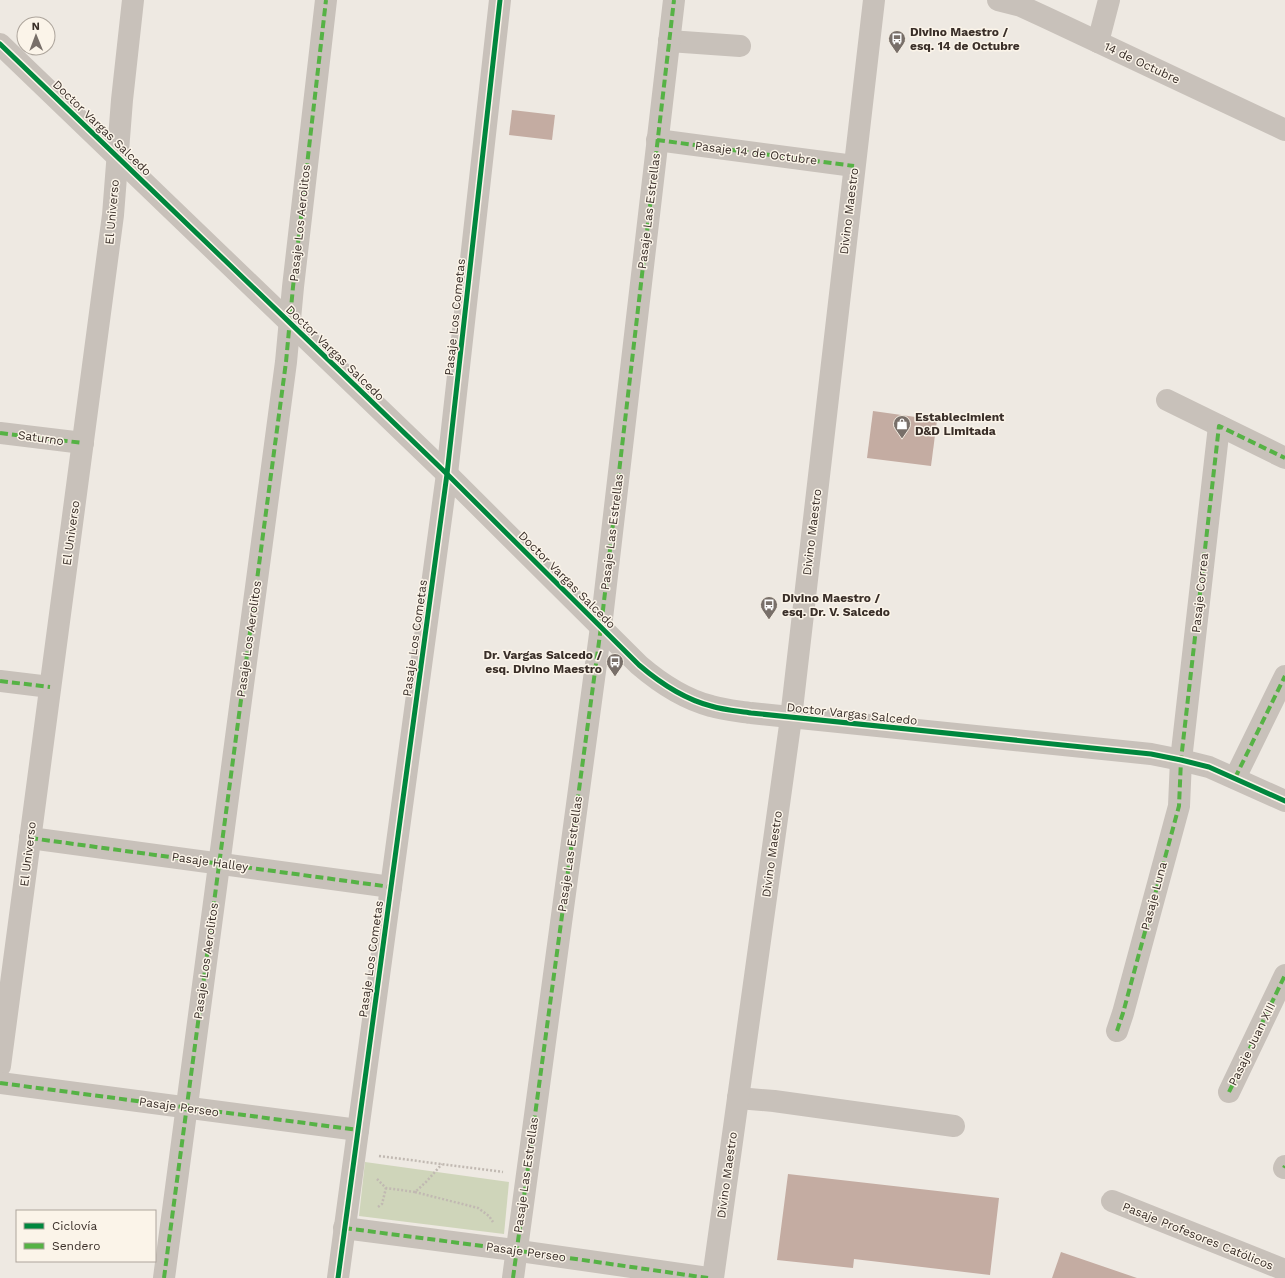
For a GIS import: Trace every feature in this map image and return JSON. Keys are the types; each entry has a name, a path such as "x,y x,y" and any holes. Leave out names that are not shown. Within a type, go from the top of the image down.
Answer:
{"street":[{"name":"El Universo","path":"0,1066 113,215 122,100 133,0"},
{"name":"Pasaje Los Aerolitos","path":"164,1278 286,362 326,0"},
{"name":"Pasaje Los Cometas","path":"338,1278 344,1228 357,1153 358,1130 447,474 500,0"},
{"name":"Pasaje Las Estrellas","path":"513,1278 511,1250 526,1175 601,627 674,0"},
{"name":"Divino Maestro","path":"713,1278 790,718 874,0"},
{"name":"14 de Octubre","path":"998,0 1021,6 1285,130"},
{"path":"1098,42 1109,0"},
{"path":"669,41 740,46"},
{"name":"Doctor Vargas Salcedo","path":"0,44 447,474 639,666 670,688 710,706 730,710 790,718 1151,754 1181,760 1209,768 1285,801"},
{"name":"Pasaje 14 de Octubre","path":"657,140 854,166"},
{"path":"1167,400 1285,458"},
{"name":"Pasaje Correa","path":"1181,760 1219,426"},
{"name":"Saturno","path":"0,433 83,444"},
{"path":"1235,778 1285,676"},
{"path":"0,681 50,687"},
{"name":"Pasaje Luna","path":"1118,1031 1178,806 1181,760"},
{"name":"Pasaje Halley","path":"30,838 391,887"},
{"name":"Pasaje Juan XIII","path":"1229,1092 1285,975"},
{"name":"Pasaje Perseo","path":"0,1083 358,1130"},
{"path":"738,1098 774,1101 954,1126"},
{"name":"Pasaje Profesores Católicos","path":"1112,1201 1285,1270"},
{"name":"Pasaje Perseo","path":"344,1228 708,1278"}],"path":[{"path":"357,1153 526,1175"},
{"path":"357,1153 364,1164 386,1188 415,1192 478,1208 489,1216 511,1250"},
{"path":"415,1192 442,1164"}],"green space":[{"path":"365,1162 509,1182 504,1234 359,1216"}],"building":[{"path":"512,110 555,115 552,140 509,135"},
{"name":"Establecimient D&D Limitada","path":"873,411 937,420 931,466 867,458"},
{"path":"788,1174 999,1198 990,1275 854,1259 853,1268 777,1260"},
{"path":"1061,1252 1137,1278 1052,1278"}],"marked path":[{"path":"164,1278 286,362 293,287 326,0"},
{"path":"513,1278 601,627 674,0"},
{"path":"657,140 854,166"},
{"path":"1117,1031 1179,806 1181,760 1219,426 1285,458"},
{"path":"0,433 83,443"},
{"path":"1235,778 1285,676"},
{"path":"0,681 50,687"},
{"path":"30,838 391,887"},
{"path":"1229,1092 1285,975"},
{"path":"0,1083 358,1130"},
{"path":"344,1228 506,1249 708,1278"}],"cycle path":[{"path":"338,1278 447,474 500,0"},
{"path":"0,44 447,474 639,665 673,690 691,699 711,706 751,713 1151,754 1209,767 1285,801"}],"place":[{"name":"Divino Maestro / esq. 14 de Octubre","path":"897,54"},
{"name":"Establecimient D&D Limitada","path":"902,439"},
{"name":"Divino Maestro / esq. Dr. V. Salcedo","path":"769,620"},
{"name":"Dr. Vargas Salcedo / esq. Divino Maestro","path":"615,677"}]}
